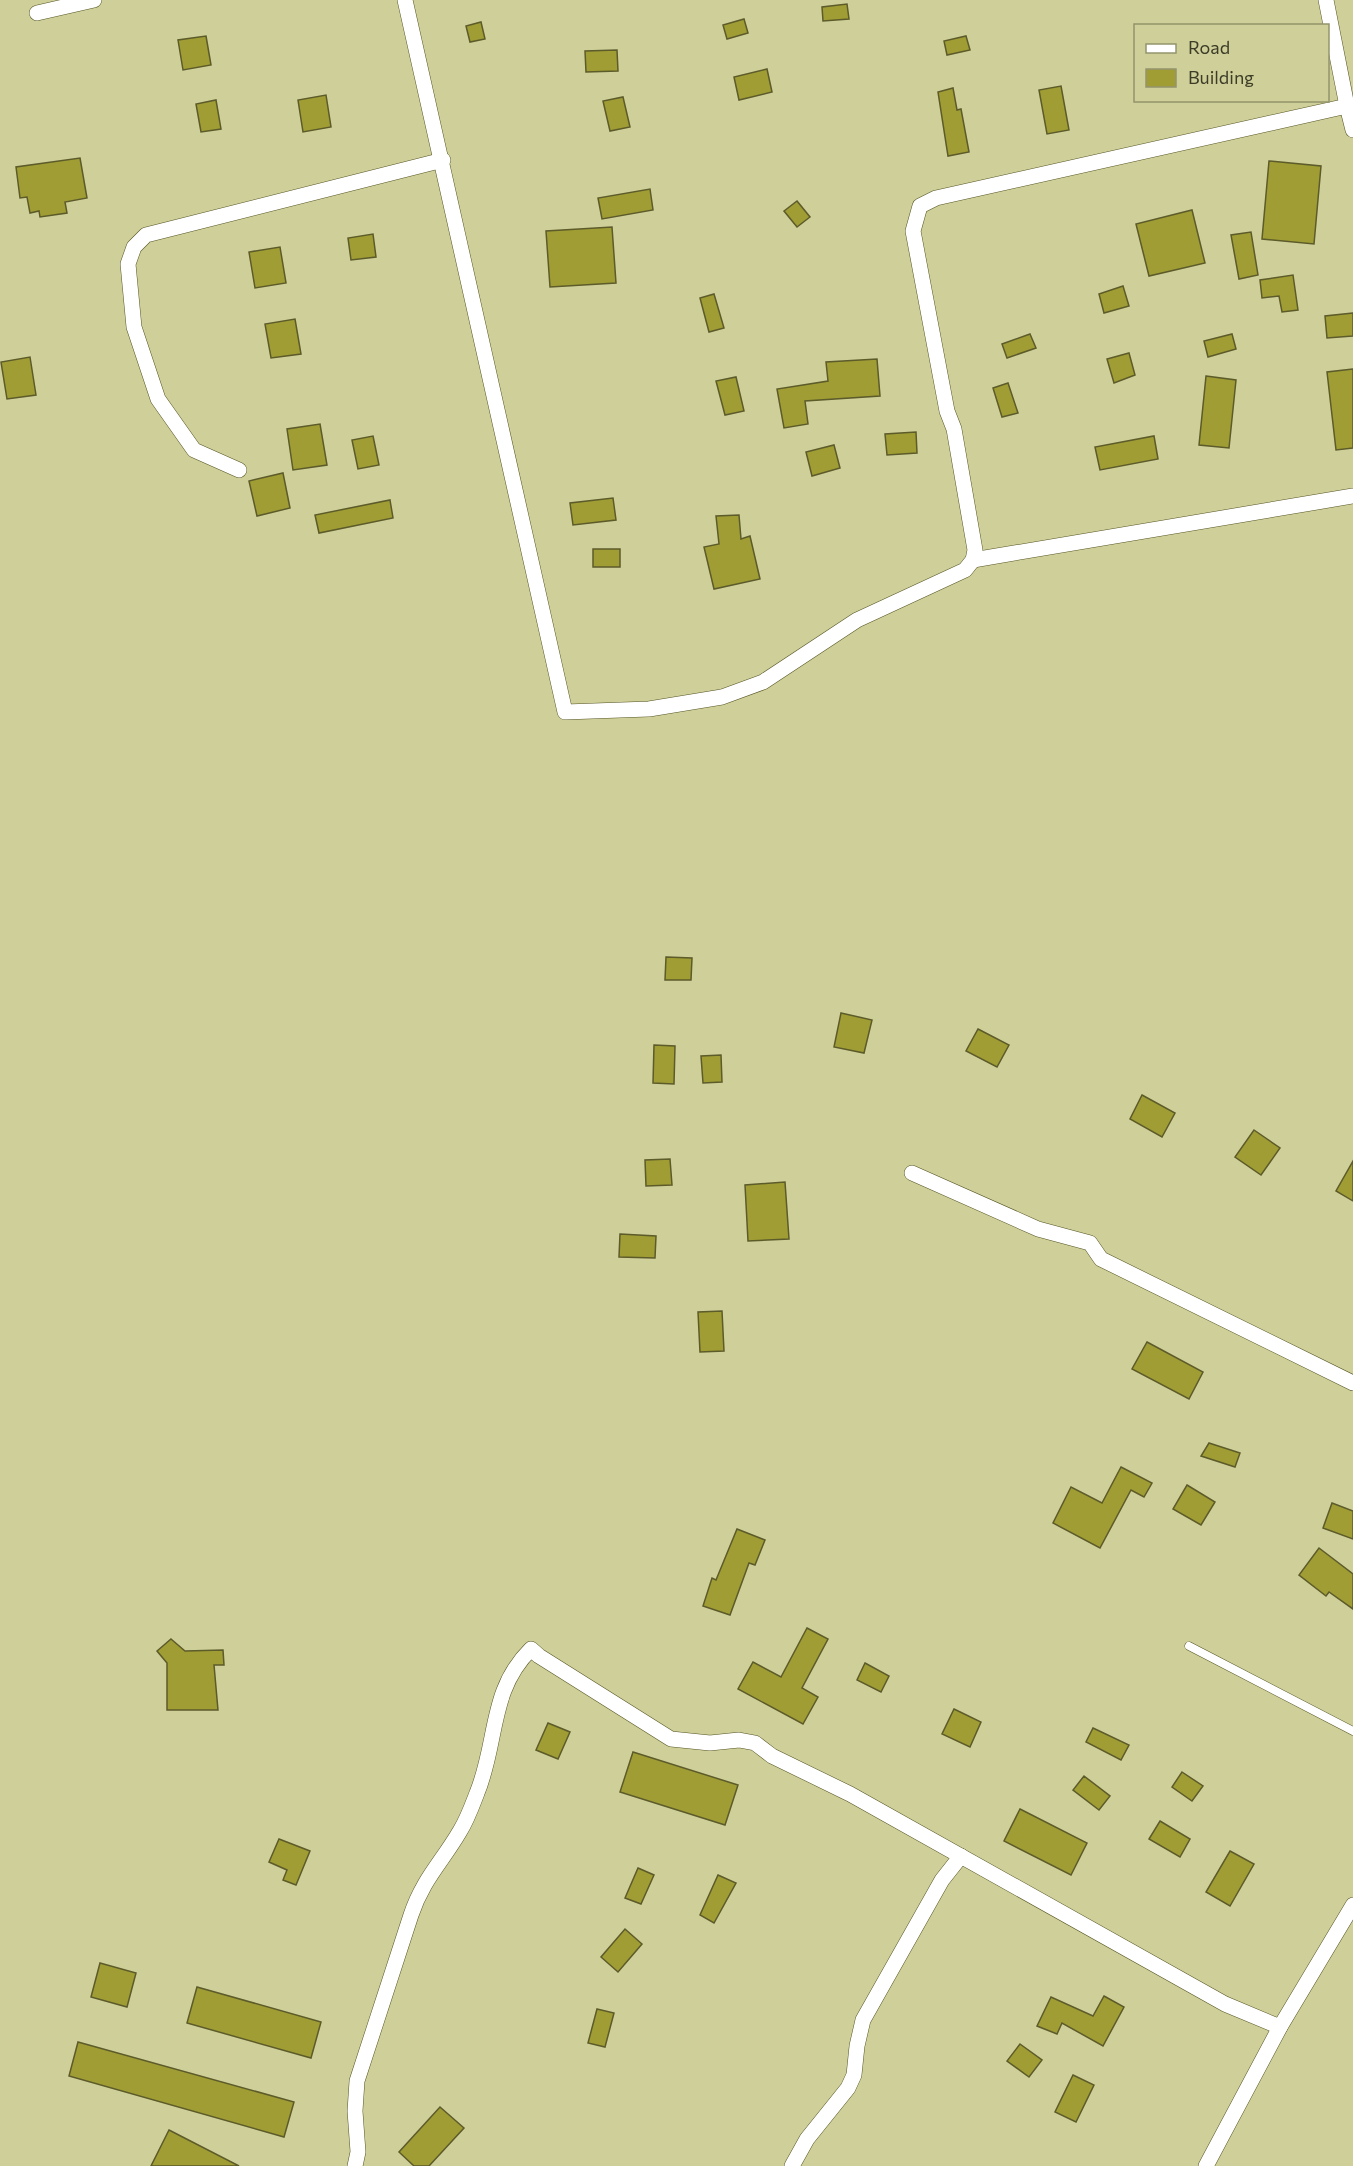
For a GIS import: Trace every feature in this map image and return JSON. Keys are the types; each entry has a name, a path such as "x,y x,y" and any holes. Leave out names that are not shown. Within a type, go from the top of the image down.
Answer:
{"street":[{"path":"37,13 94,0"},
{"path":"405,0 565,711 649,709 722,697 763,682 856,620 965,570 973,560 975,550 954,429 947,411 913,231 920,206 936,198 1347,106"},
{"path":"1326,0 1353,130"},
{"path":"238,470 194,450 158,399 134,327 128,264 134,247 146,235 442,160"},
{"path":"973,560 1353,496"},
{"path":"912,1173 1038,1229 1090,1244 1101,1259 1353,1383"},
{"path":"355,2166 358,2151 357,2081 419,1890 460,1832 478,1791 509,1674 531,1649 671,1738 710,1743 739,1740 755,1743 772,1756 850,1794 1225,2004 1280,2027"},
{"path":"792,2166 807,2139 848,2088 854,2075 856,2046 863,2020 942,1880 961,1856"},
{"path":"1206,2166 1280,2027 1348,1924 1353,1905"}],"lane":[{"path":"1190,1646 1353,1731"}],"building":[{"path":"847,4 849,19 823,21 822,7"},
{"path":"744,19 748,33 727,39 723,25"},
{"path":"481,22 485,39 470,42 466,26"},
{"path":"206,36 211,65 183,70 178,40"},
{"path":"966,36 970,50 947,55 944,41"},
{"path":"617,50 618,71 586,72 585,51"},
{"path":"767,69 772,92 739,100 734,77"},
{"path":"1061,86 1069,130 1047,134 1039,90"},
{"path":"953,88 957,110 961,109 969,152 948,156 938,92"},
{"path":"326,95 331,127 303,132 298,100"},
{"path":"623,97 630,127 610,131 603,101"},
{"path":"216,100 221,129 201,132 196,104"},
{"path":"80,158 87,198 65,202 67,213 40,217 39,211 30,213 27,197 20,198 16,167"},
{"path":"1269,161 1321,166 1314,244 1262,239"},
{"path":"650,189 653,210 602,219 598,198"},
{"path":"797,201 810,217 797,227 784,211"},
{"path":"1192,210 1205,263 1149,276 1136,224"},
{"path":"612,227 616,283 550,287 546,231"},
{"path":"1251,232 1258,275 1239,279 1231,235"},
{"path":"373,234 376,257 351,260 348,238"},
{"path":"280,247 286,283 255,288 249,252"},
{"path":"1293,275 1298,310 1282,312 1279,296 1262,298 1260,280"},
{"path":"1123,286 1129,306 1104,313 1099,294"},
{"path":"714,294 724,328 709,332 700,298"},
{"path":"1353,313 1353,336 1327,338 1325,316"},
{"path":"295,319 301,354 271,358 265,324"},
{"path":"1030,334 1036,348 1007,358 1002,344"},
{"path":"1232,334 1236,349 1208,357 1204,341"},
{"path":"1129,353 1135,375 1114,383 1107,359"},
{"path":"30,357 36,395 7,399 1,362"},
{"path":"877,359 880,396 805,401 808,424 784,428 777,389 828,381 826,362"},
{"path":"1353,369 1353,448 1336,450 1327,372"},
{"path":"1206,376 1236,380 1229,448 1199,445"},
{"path":"736,377 744,411 725,415 716,381"},
{"path":"1008,383 1018,413 1002,417 993,388"},
{"path":"320,424 327,465 293,470 287,429"},
{"path":"916,432 917,453 887,455 885,434"},
{"path":"373,436 379,465 358,469 352,440"},
{"path":"1154,436 1158,459 1100,470 1095,447"},
{"path":"834,445 840,468 812,476 806,452"},
{"path":"283,473 290,508 257,516 249,481"},
{"path":"613,498 616,520 573,525 570,503"},
{"path":"390,500 393,518 319,533 315,515"},
{"path":"739,515 741,539 750,536 760,579 714,589 704,547 719,544 716,516"},
{"path":"593,549 620,549 620,567 593,567"},
{"path":"666,957 692,958 691,980 665,980"},
{"path":"841,1013 872,1020 864,1053 834,1047"},
{"path":"978,1029 1009,1045 997,1067 966,1051"},
{"path":"654,1045 675,1046 674,1084 653,1083"},
{"path":"721,1055 722,1082 703,1083 701,1056"},
{"path":"1142,1095 1175,1113 1162,1137 1130,1119"},
{"path":"1254,1130 1280,1148 1261,1175 1235,1157"},
{"path":"670,1159 672,1185 646,1186 645,1160"},
{"path":"1353,1161 1353,1201 1336,1191"},
{"path":"785,1182 789,1239 748,1241 745,1185"},
{"path":"620,1234 656,1236 655,1258 619,1257"},
{"path":"722,1311 724,1351 700,1352 698,1312"},
{"path":"1147,1342 1203,1372 1189,1399 1132,1369"},
{"path":"1209,1443 1240,1453 1235,1467 1201,1456"},
{"path":"1121,1467 1152,1483 1144,1497 1131,1490 1100,1548 1053,1523 1071,1487 1102,1503"},
{"path":"1187,1485 1215,1502 1201,1525 1173,1509"},
{"path":"1332,1503 1353,1511 1353,1539 1323,1528"},
{"path":"737,1529 765,1540 755,1565 749,1563 730,1615 703,1606 712,1578 716,1580"},
{"path":"1319,1548 1353,1574 1353,1609 1329,1592 1326,1596 1299,1575"},
{"path":"807,1628 828,1639 802,1688 818,1697 803,1724 738,1689 753,1662 781,1677"},
{"path":"171,1639 185,1651 223,1650 224,1665 214,1665 218,1710 167,1710 167,1663 157,1651"},
{"path":"865,1663 889,1676 881,1692 857,1680"},
{"path":"954,1709 981,1722 970,1747 942,1734"},
{"path":"548,1723 570,1732 558,1759 536,1750"},
{"path":"1093,1728 1129,1745 1121,1760 1086,1742"},
{"path":"633,1752 738,1785 725,1825 620,1792"},
{"path":"1182,1772 1203,1786 1192,1801 1172,1787"},
{"path":"1084,1776 1110,1796 1099,1810 1073,1790"},
{"path":"1020,1809 1087,1843 1071,1875 1004,1841"},
{"path":"1160,1821 1190,1839 1180,1857 1149,1839"},
{"path":"279,1839 310,1851 296,1885 283,1880 287,1870 269,1862"},
{"path":"1230,1851 1254,1864 1230,1906 1206,1892"},
{"path":"638,1868 654,1875 641,1904 625,1898"},
{"path":"718,1875 736,1883 714,1923 700,1915"},
{"path":"625,1929 642,1944 618,1972 601,1957"},
{"path":"100,1963 136,1973 127,2007 91,1997"},
{"path":"197,1987 321,2022 311,2058 187,2023"},
{"path":"1104,1996 1124,2007 1103,2046 1062,2023 1057,2034 1037,2026 1051,1997 1093,2016"},
{"path":"597,2009 614,2013 605,2047 588,2043"},
{"path":"78,2042 294,2102 284,2137 69,2076"},
{"path":"1020,2044 1042,2060 1029,2077 1007,2061"},
{"path":"1073,2075 1094,2085 1076,2122 1055,2112"},
{"path":"440,2107 464,2128 429,2166 414,2166 399,2152"},
{"path":"169,2130 239,2166 151,2166"}]}
